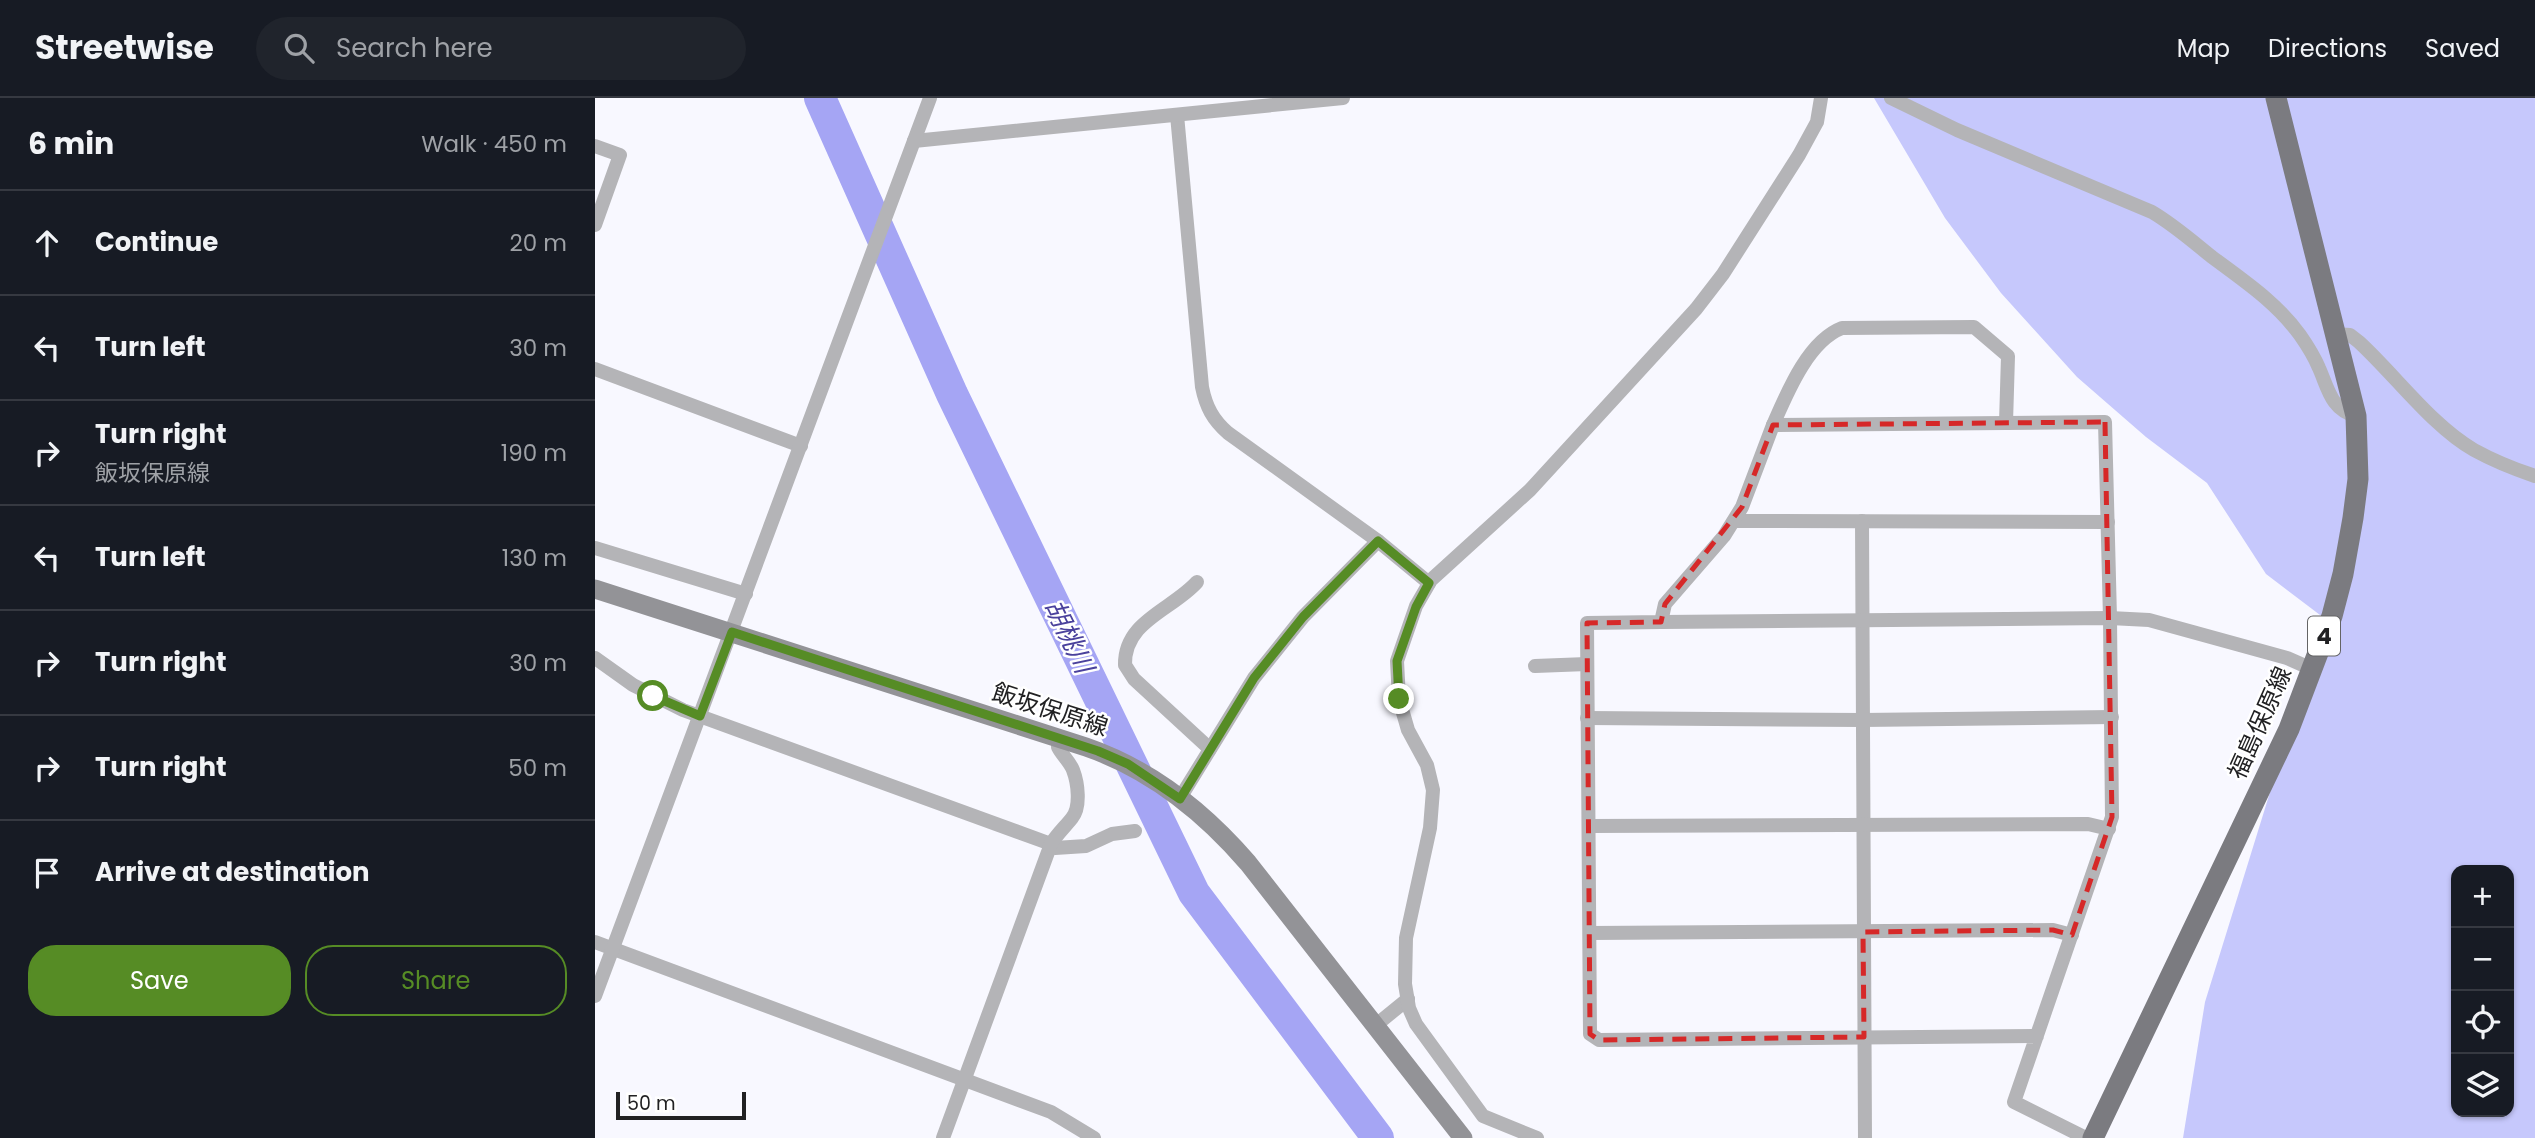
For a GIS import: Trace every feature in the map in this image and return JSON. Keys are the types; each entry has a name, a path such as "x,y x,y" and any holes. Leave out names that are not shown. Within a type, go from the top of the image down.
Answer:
{"main road":[{"name":"福島保原線","path":"2093,1138 2289,729 2332,616 2353,518 2358,479 2355,416 2276,98"},
{"name":"飯坂保原線","path":"595,589 1059,738 1128,764 1179,797 1232,845 1270,889 1463,1138"}],"street":[{"path":"595,996 930,98"},
{"path":"914,141 1343,98"},
{"path":"1537,1138 1483,1116 1416,1024 1408,999 1405,984 1406,938 1430,828 1433,790 1427,765 1408,730 1399,699 1397,661 1416,607 1429,583 1529,490 1696,309 1723,274 1799,155 1817,122 1821,98"},
{"path":"1891,98 1957,130 2152,212 2180,230 2273,303 2314,357 2337,407 2343,413 2355,416"},
{"path":"1177,115 1202,387 1208,409 1216,423 1228,433 1378,541 1429,583"},
{"path":"595,146 620,155 595,225"},
{"path":"1661,622 1665,604 1674,591 1724,536 1734,521 1796,375 1830,333 1842,328 1974,327 2008,356 2006,423"},
{"path":"2334,334 2350,335 2359,342 2444,427 2473,449 2495,461 2535,476"},
{"path":"595,369 801,446"},
{"path":"1773,425 2105,422 2111,618 2112,817 2014,1102 2086,1138"},
{"path":"1734,521 2108,522"},
{"path":"1862,521 1865,1138"},
{"path":"1179,797 1254,678 1303,617 1378,541"},
{"path":"595,548 746,594"},
{"path":"1197,582 1180,598 1141,624 1128,643 1125,665 1134,678 1210,749"},
{"path":"2037,1036 1599,1040 1590,1034 1587,622 2111,618 2149,620 2287,658 2312,669"},
{"path":"595,659 653,696 700,716 1051,844 1055,848 1086,846 1112,834 1135,831"},
{"path":"1535,666 1587,664"},
{"path":"1587,718 1863,720 2112,717"},
{"path":"943,1138 1051,844 1076,810 1077,789 1073,769 1058,747 1059,738"},
{"path":"1590,826 2088,824 2109,830"},
{"path":"1590,933 2053,930 2072,935"},
{"path":"595,942 1051,1112 1094,1138"},
{"path":"1375,1025 1408,999"}],"highlighted area":[{"path":"2105,422 2112,817 2072,935 2053,930 1863,932 1864,1037 1599,1040 1590,1034 1587,623 1661,622 1665,604 1742,507 1773,425"}],"shaded area":[{"path":"1874,98 2535,98 2535,1138 2183,1138 2205,1002 2324,618 2266,574 2207,483 2146,437 2077,377 2001,293 1945,218"}],"waterway":[{"name":"胡桃川","path":"820,98 952,394 1194,893 1378,1138"}],"route":[{"path":"653,696 700,716 732,632 1098,751 1128,764 1180,799 1254,678 1303,617 1378,541 1429,583 1405,633 1397,661 1399,699"}]}
